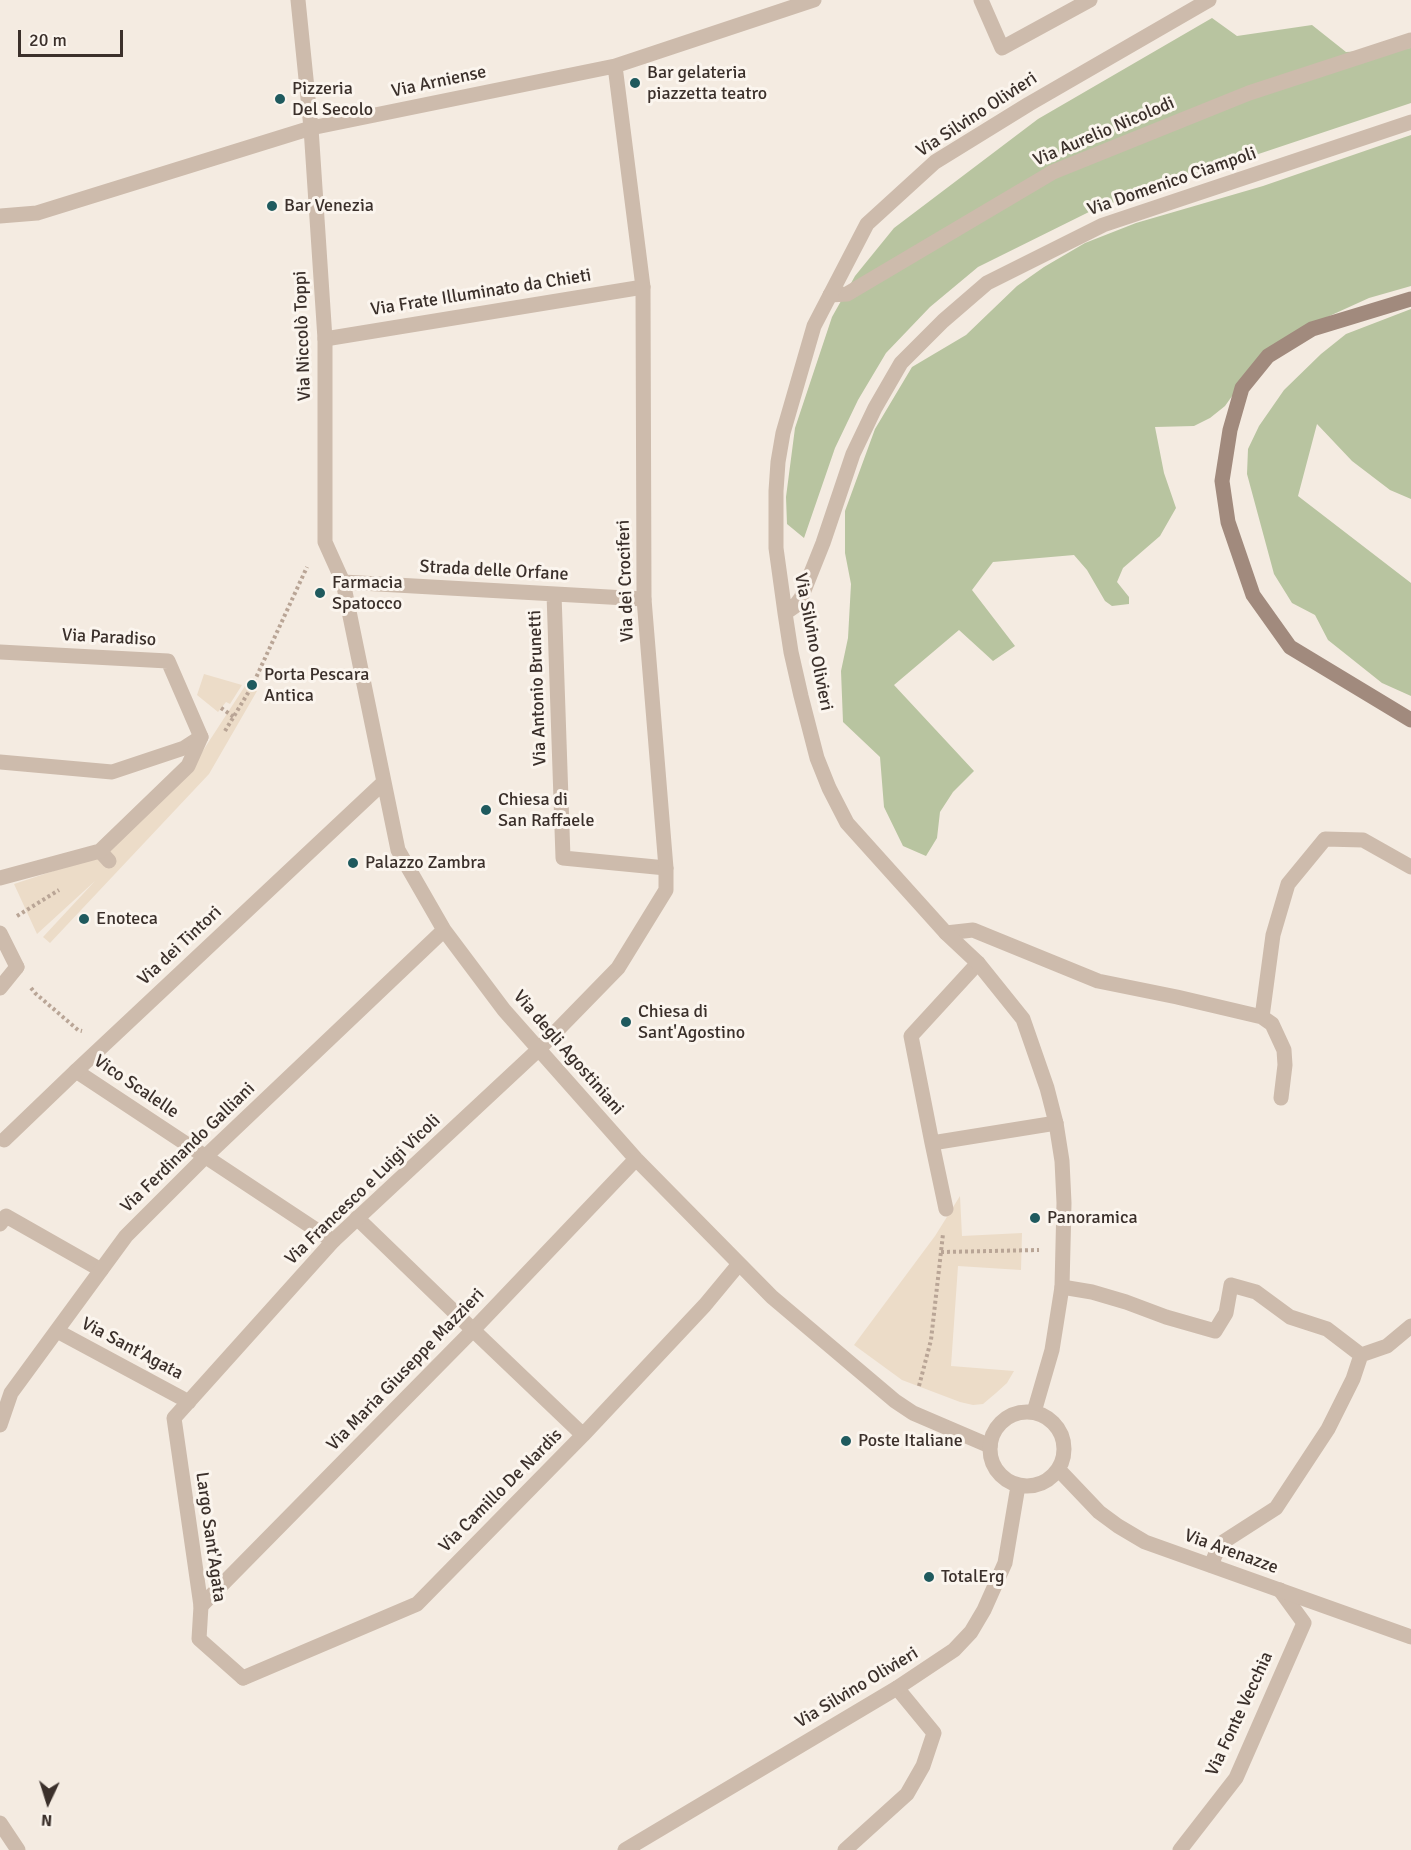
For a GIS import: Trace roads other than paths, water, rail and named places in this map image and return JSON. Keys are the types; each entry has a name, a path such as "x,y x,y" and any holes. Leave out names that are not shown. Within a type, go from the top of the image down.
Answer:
{"main road":[{"path":"1411,299 1312,329 1268,356 1242,388 1230,430 1222,481 1228,522 1253,595 1290,647 1411,720"}],"street":[{"name":"Via Niccolò Toppi","path":"298,0 311,128 325,339 325,542"},
{"name":"Via Arniense","path":"0,216 37,213 311,128 615,66 814,0"},
{"path":"981,0 1002,48 1090,0"},
{"name":"Via Silvino Olivieri","path":"1034,1412 1052,1350 1062,1287 1062,1161 1047,1088 1023,1019 978,963 946,933 847,823 829,788 817,758 791,652 776,548 778,462 783,433 814,326 867,224 935,162 1029,104 1209,0"},
{"name":"Via Aurelio Nicolodi","path":"830,295 847,294 1053,172 1248,93 1411,40"},
{"name":"Via dei Crociferi","path":"538,1050 618,968 666,890 644,599 643,287 615,66"},
{"name":"Via Domenico Ciampoli","path":"785,613 801,598 823,543 853,454 875,408 902,363 943,321 987,283 1103,225 1411,122"},
{"name":"Via Frate Illuminato da Chieti","path":"325,339 643,287"},
{"name":"Via degli Agostiniani","path":"325,542 343,582 398,850 444,930 504,1010 538,1050 636,1159 772,1298 895,1401 914,1413 990,1446"},
{"name":"Strada delle Orfane","path":"343,582 644,599"},
{"name":"Via Antonio Brunetti","path":"554,594 563,858 666,868"},
{"name":"Via Paradiso","path":"0,651 168,662 201,737"},
{"path":"0,762 112,772 184,748 201,737"},
{"path":"0,878 104,856 188,766 201,737"},
{"name":"Via dei Tintori","path":"4,1140 384,782"},
{"path":"1262,1017 1273,935 1288,884 1325,839 1363,840 1411,867"},
{"name":"Via Ferdinando Galliani","path":"0,1425 10,1393 126,1236 205,1157 444,930"},
{"path":"946,933 973,930 1098,981 1262,1017 1272,1024 1284,1050 1285,1065 1281,1098"},
{"path":"0,933 17,967 0,988"},
{"path":"946,1209 911,1036 978,963"},
{"name":"Via Francesco e Luigi Vicoli","path":"174,1418 333,1241 538,1050"},
{"name":"Vico Scalelle","path":"76,1071 333,1241"},
{"path":"932,1143 1056,1123"},
{"name":"Via Maria Giuseppe Mazzieri","path":"201,1606 473,1330 636,1159"},
{"path":"0,1224 6,1216 101,1270"},
{"path":"357,1218 583,1435"},
{"name":"Via Camillo De Nardis","path":"243,1678 417,1604 583,1435 705,1305 739,1264"},
{"path":"1062,1287 1092,1292 1215,1331 1226,1313 1231,1285 1256,1292 1290,1317 1327,1329 1361,1355"},
{"path":"1387,1346 1411,1326"},
{"name":"Via Sant'Agata","path":"57,1331 189,1402"},
{"path":"1361,1355 1387,1346 1411,1342"},
{"path":"1211,1565 1220,1544 1276,1508 1328,1429 1353,1379 1361,1355"},
{"path":"1022,1412 1034,1412 1051,1420 1062,1435 1065,1447 1064,1459 1052,1478 1041,1485 1018,1486 1000,1475 990,1456 990,1446 993,1434 1000,1423 1022,1412"},
{"name":"Largo Sant'Agata","path":"174,1418 201,1606 199,1639 243,1678"},
{"name":"Via Arenazze","path":"1059,1470 1100,1512 1145,1542 1411,1637"},
{"name":"Via Silvino Olivieri","path":"625,1850 897,1688 954,1650 970,1632 984,1610 1005,1563 1018,1486"},
{"name":"Via Fonte Vecchia","path":"1180,1850 1236,1778 1304,1623 1280,1590"},
{"path":"845,1850 907,1794 923,1766 934,1733 897,1688"},
{"path":"0,1822 18,1850"}],"place":[{"name":"Bar gelateria piazzetta teatro","path":"635,83"},
{"name":"Pizzeria Del Secolo","path":"280,99"},
{"name":"Bar Venezia","path":"272,206"},
{"name":"Farmacia Spatocco","path":"320,593"},
{"name":"Porta Pescara Antica","path":"252,685"},
{"name":"Chiesa di San Raffaele","path":"486,810"},
{"name":"Palazzo Zambra","path":"353,863"},
{"name":"Enoteca","path":"84,919"},
{"name":"Chiesa di Sant'Agostino","path":"626,1022"},
{"name":"Panoramica","path":"1035,1218"},
{"name":"Poste Italiane","path":"846,1441"},
{"name":"TotalErg","path":"929,1577"}]}
